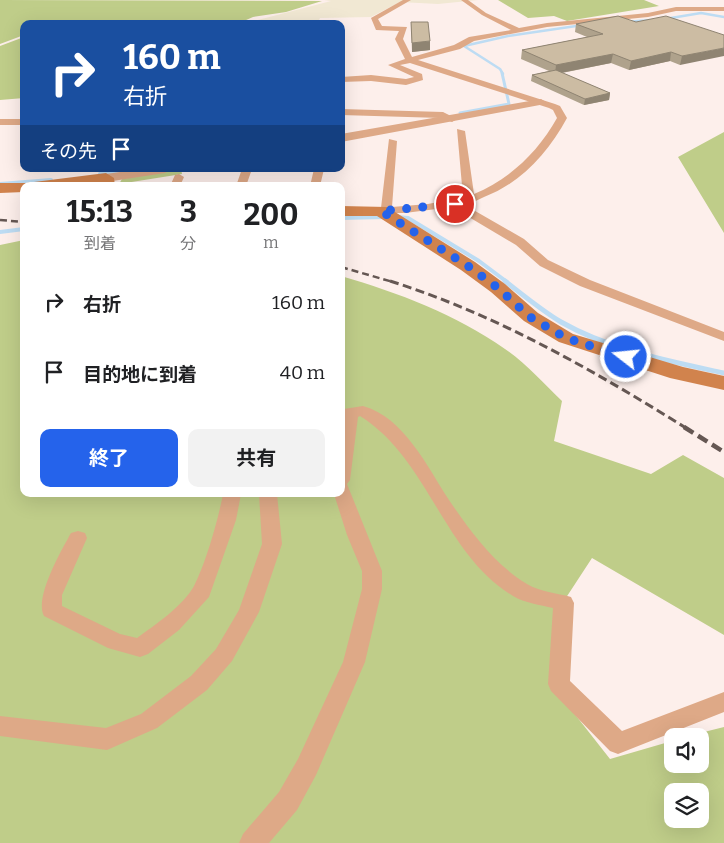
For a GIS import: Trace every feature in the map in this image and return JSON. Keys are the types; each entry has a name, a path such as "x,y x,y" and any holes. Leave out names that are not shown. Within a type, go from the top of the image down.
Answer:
{"main road":[{"path":"0,188 20,187"},
{"path":"345,211 386,214 468,266 498,288 530,317 566,338 678,373 724,383"}],"street":[{"path":"392,141 386,214 469,201 518,174 530,164 560,123 562,114 557,108 541,102 410,60 399,39 404,30 379,28 374,18 408,0"},
{"path":"464,0 484,14 517,30"},
{"path":"345,80 371,78 410,82 420,76 392,65 458,47 472,39 517,30 648,15 676,9 724,9"},
{"path":"345,137 447,117 541,102"},
{"path":"345,112 447,117"},
{"path":"0,122 20,122"},
{"path":"460,131 469,201"},
{"path":"106,182 121,172"},
{"path":"455,204 520,242 544,263 569,275 724,337"},
{"path":"345,450 350,413 363,411 381,420 406,446 436,495 485,561 521,590 564,603 560,684 618,743 724,702"},
{"path":"78,538 52,596 51,610 116,642 140,648 172,624 202,591 227,520 231,497"},
{"path":"0,726 107,739 149,721 200,683 224,655 249,612 272,544 268,497"},
{"path":"252,843 288,800 307,767 354,662 372,590 372,570 356,535 344,497"}],"shaded area":[{"path":"324,0 478,0 438,4 400,2 371,17 320,18 319,20 257,20 331,1"}],"green space":[{"path":"0,0 322,1 286,12 253,17 246,20 20,20 20,36 0,44"},
{"path":"498,0 644,0 659,6 567,21 554,16 528,18"},
{"path":"20,38 20,98 0,100 0,46"},
{"path":"724,132 724,233 678,157"},
{"path":"163,172 182,172 182,174 132,182 120,182 122,179"},
{"path":"20,241 20,497 345,497 345,277 405,297 446,315 466,325 513,355 528,367 562,401 554,441 651,474 683,455 724,478 724,635 592,558 558,610 555,689 610,759 664,743 664,773 709,773 709,731 724,727 724,843 0,843 0,245"}],"building":[{"path":"618,16 636,22 666,16 724,35 724,48 682,56 671,52 631,61 613,54 556,65 522,50 603,34 576,24"},
{"path":"411,22 428,22 430,41 412,43"},
{"path":"556,70 610,93 585,99 532,75"}],"waterway":[{"path":"665,19 701,13 724,17"},
{"path":"627,22 650,20"},
{"path":"503,74 500,69 464,46 508,36 583,25"},
{"path":"460,113 509,104 502,73"},
{"path":"100,174 114,172"},
{"path":"26,182 51,180"},
{"path":"0,184 20,182"},
{"path":"345,218 385,217"},
{"path":"397,217 408,218 479,261 507,282"},
{"path":"0,232 20,230"},
{"path":"505,281 561,322 599,340 640,354 724,373"}],"railway":[{"path":"0,220 20,222"},
{"path":"345,268 393,282"},
{"path":"393,282 429,294 467,310 542,345 615,385 686,428"},
{"path":"684,427 724,452"}],"route":[{"path":"455,204 381,211 468,266 498,288 530,317 566,338 626,357"}]}
